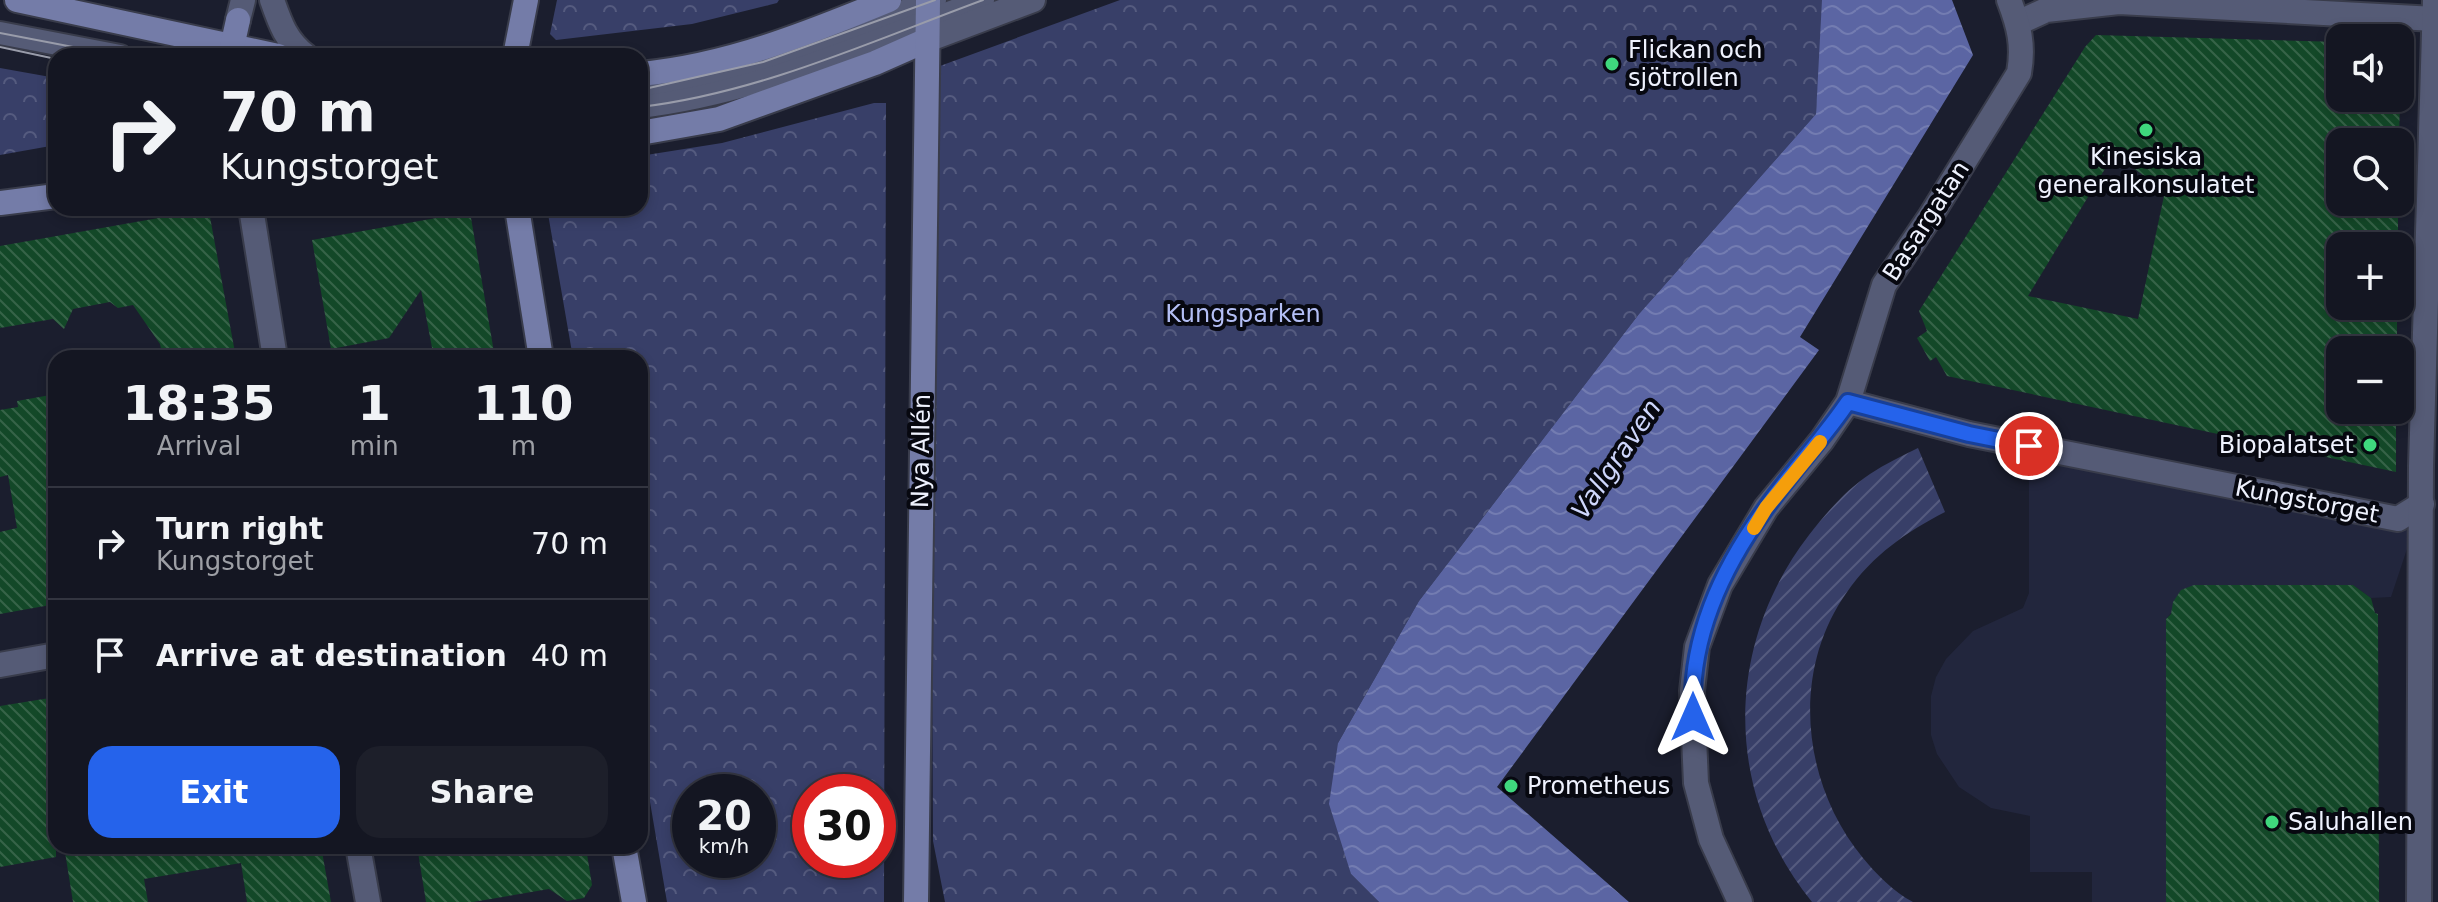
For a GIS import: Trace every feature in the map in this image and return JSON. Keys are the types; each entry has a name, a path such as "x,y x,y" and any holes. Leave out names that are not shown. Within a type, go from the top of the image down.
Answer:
{"main road":[{"path":"17,0 215,48"},
{"path":"517,48 526,0"},
{"path":"648,73 677,71 775,44 889,0"},
{"path":"232,48 241,10"},
{"path":"648,132 719,119 875,63 929,13"},
{"name":"Nya Allén","path":"916,902 929,13"},
{"path":"8,202 48,189"},
{"path":"8,202 48,197"},
{"path":"518,216 540,350"},
{"path":"625,854 634,902"}],"street":[{"path":"272,0 281,28 296,48"},
{"path":"929,13 1033,0"},
{"name":"Basargatan","path":"1740,902 1711,839 1696,783 1692,691 1697,647 1720,585 1766,508 1822,440 1848,402 1884,285 2019,73 2023,49 2009,0"},
{"path":"2018,23 2046,10 2119,2 2435,9 2429,124 2430,504 2419,902"},
{"path":"252,216 274,350"},
{"name":"Kungstorget","path":"1848,402 1969,434 2398,519 2430,504"},
{"path":"0,665 48,656"},
{"path":"359,854 368,902"}],"lane":[{"path":"648,88 763,62 983,0"},
{"path":"648,105 780,75 929,13"},
{"path":"0,33 78,48"},
{"path":"0,47 48,57"}],"shaded area":[{"path":"2029,446 2398,519 2422,504 2391,597 2371,598 2353,585 2194,585 2166,619 2166,902 2092,902 2092,872 2030,872 2030,816 1991,808 1959,787 1937,754 1931,735 1931,696 1936,677 1946,659 1973,631 2023,608 2029,593"}],"green space":[{"path":"557,0 779,0 692,24 556,40 550,34"},
{"name":"Kungsparken","path":"1120,0 1822,0 1824,3 1816,114 1639,314 1419,601 1338,743 1351,874 1379,902 945,902 933,841 929,70"},
{"path":"0,68 48,77 48,146 0,155"},
{"path":"874,103 886,103 884,774 792,774 792,878 884,878 884,902 667,902 648,790 648,350 572,350 548,216 648,216 648,155 722,143"},
{"path":"1918,448 1945,512 1891,546 1847,592 1829,623 1817,657 1811,692 1811,727 1816,762 1842,829 1874,870 1913,902 1812,902 1783,859 1762,814 1750,767 1745,719 1749,671 1761,623 1781,578 1809,535 1861,480"}],"water":[{"name":"Vallgraven","path":"1822,0 1952,0 1973,55 1800,337 1819,350 1497,787 1629,902 1379,902 1351,874 1329,804 1338,743 1419,601 1639,314 1816,114"}],"building":[{"path":"2096,35 2326,42 2326,112 2400,112 2399,128 2326,128 2326,216 2398,216 2398,232 2326,232 2326,320 2397,320 2397,336 2326,336 2326,424 2396,424 2396,472 1947,376 1936,357 1930,361 1917,338 1927,331 1919,311 2085,47","holes":["2114,154 2165,191 2138,319 2028,296"]},
{"path":"170,216 208,216 235,350 161,350 133,305 118,308 110,302 73,309 64,329 53,319 0,328 0,246"},
{"path":"447,216 471,216 494,350 432,350 421,290 389,338 331,349 312,240"},
{"path":"48,395 48,605 0,614 0,532 17,528 8,475 0,477 0,410 18,407 17,401"},
{"name":"Saluhallen","path":"2194,585 2353,585 2371,598 2378,614 2379,902 2166,902 2166,619 2181,590"},
{"path":"48,698 48,854 56,854 56,857 0,867 0,706"},
{"path":"65,854 322,854 331,902 247,902 241,863 144,879 148,902 73,902"},
{"path":"418,854 587,854 592,885 584,898 567,901 549,889 473,902 426,902"}],"tram line":[{"path":"648,88 763,62 935,0"},
{"path":"648,106 772,78 983,0"},
{"path":"0,33 78,48"},
{"path":"0,47 48,57"}],"slow traffic":[{"path":"1754,528 1766,508 1820,442"}],"place":[{"name":"Flickan och sjötrollen","path":"1612,64"},
{"name":"Kinesiska generalkonsulatet","path":"2146,130"},
{"name":"Biopalatset","path":"2370,445"},
{"name":"Prometheus","path":"1511,786"},
{"name":"Saluhallen","path":"2272,822"}],"route":[{"path":"1693,717 1692,691 1697,647 1720,585 1766,508 1822,440 1848,402 1969,434 2029,446"}]}
